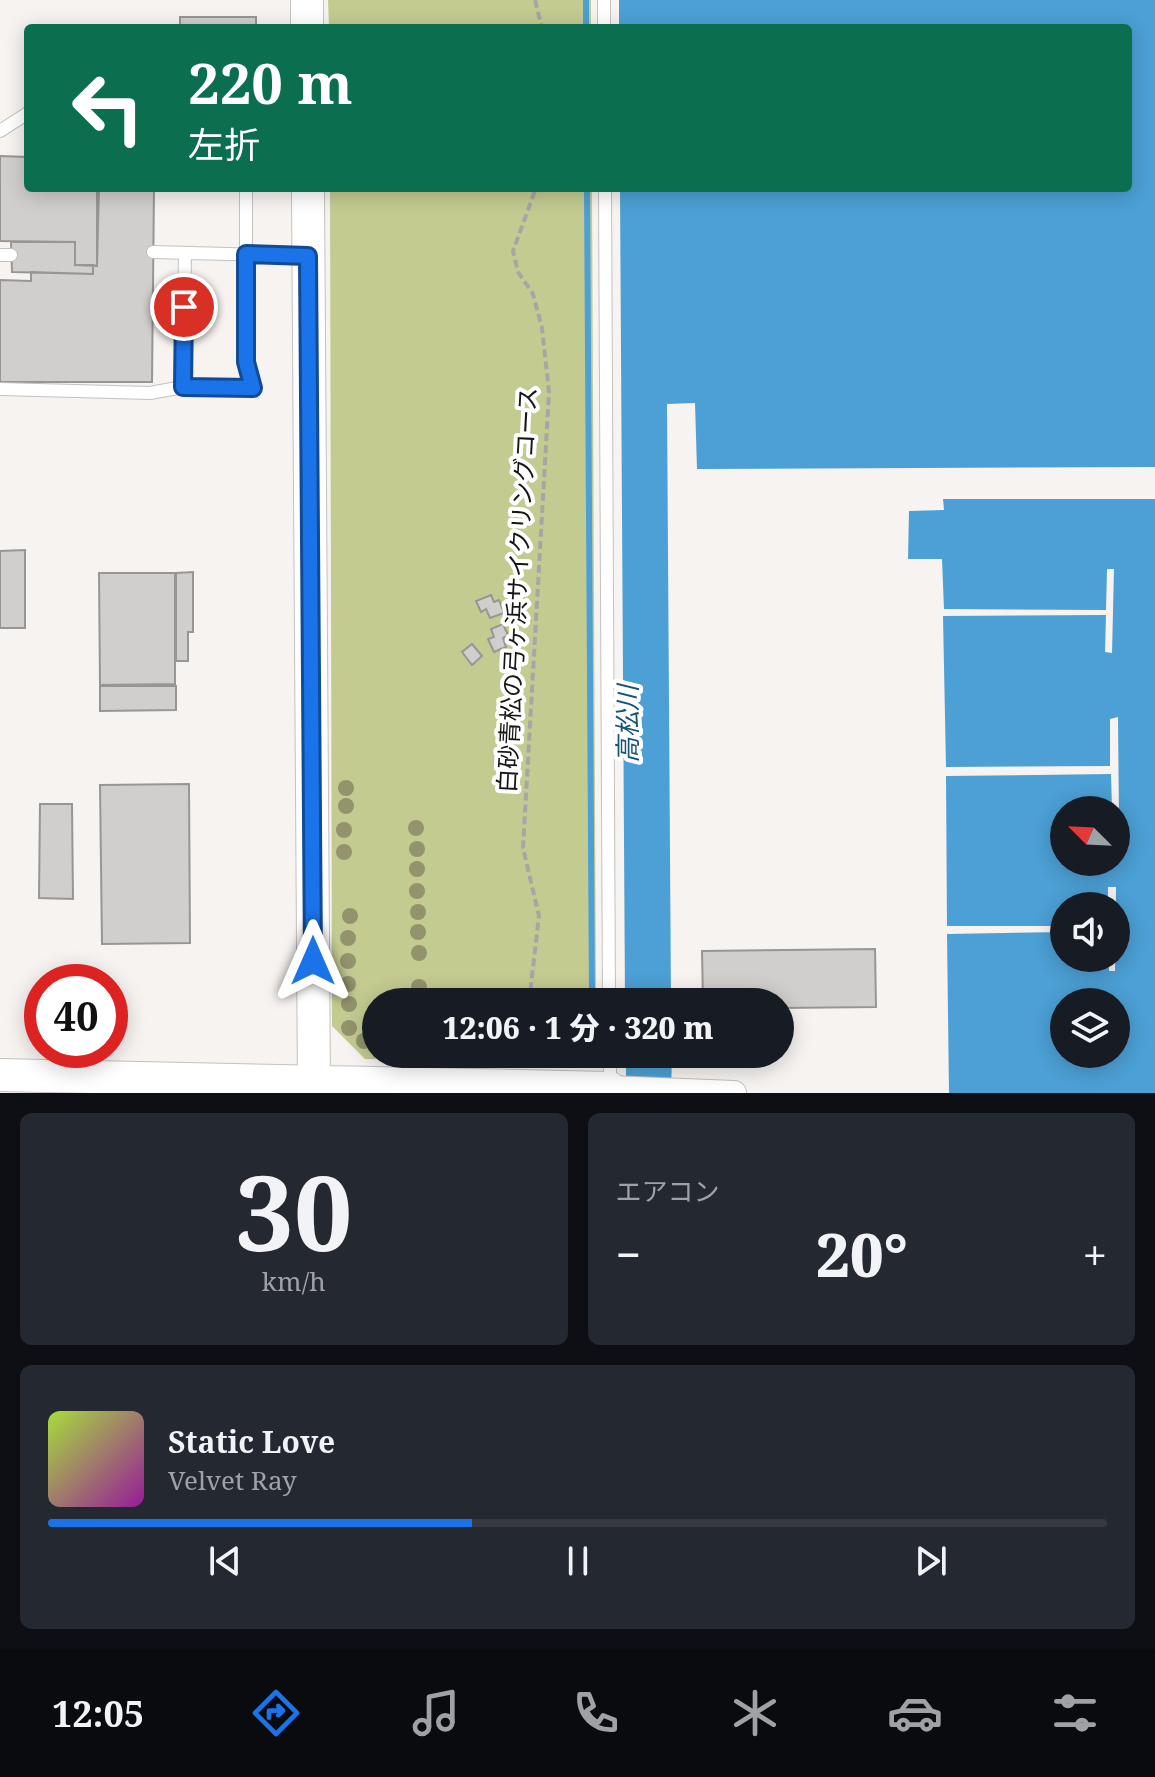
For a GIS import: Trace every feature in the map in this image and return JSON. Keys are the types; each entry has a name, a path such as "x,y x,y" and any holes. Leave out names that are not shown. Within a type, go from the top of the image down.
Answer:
{"street":[{"path":"307,0 307,24"},
{"path":"308,192 314,1088"},
{"path":"0,1075 314,1088 616,1089 734,1093"}],"lane":[{"path":"604,0 604,24"},
{"path":"0,131 24,116"},
{"path":"0,389 150,393 183,387 253,388 246,362 246,192"},
{"path":"605,192 609,988"},
{"path":"153,252 308,256"},
{"path":"183,387 185,253"},
{"path":"612,1068 616,1089"}],"path":[{"path":"535,0 541,24"},
{"name":"白砂青松の弓ヶ浜サイクリングコース","path":"531,988 539,916 523,848 549,392 542,328 533,294 518,272 513,251 535,192"}],"green space":[{"path":"328,0 591,0 591,24 329,24"},
{"path":"330,192 592,192 596,988 362,988 362,1056 332,1026"}],"water":[{"name":"高松川","path":"619,0 1155,0 1155,467 697,469 695,403 667,404 671,988 625,988 620,192 1132,192 1132,24 619,24"},
{"path":"943,499 1155,499 1155,1093 949,1093 947,934 1050,932 1050,972 1130,972 1130,892 1116,892 1116,887 1108,887 1108,892 1050,892 1050,926 947,926 946,776 1111,774 1112,796 1050,796 1050,876 1130,876 1130,796 1119,796 1118,717 1110,719 1110,766 946,767 943,616 1106,615 1105,652 1112,653 1114,569 1107,569 1106,610 944,609 942,559 908,559 909,511 944,510"},
{"path":"626,1068 672,1068 671,1093 626,1093"}],"building":[{"path":"180,17 256,17 256,24 180,24"},
{"path":"0,156 24,157 24,192 97,192 97,266 75,265 75,242 0,241"},
{"path":"99,192 154,192 152,382 0,382 0,280 31,281 31,272 93,274 93,265 97,266"},
{"path":"11,242 75,242 75,265 93,265 93,274 12,272"},
{"path":"25,550 25,628 0,628 0,551"},
{"path":"193,572 193,632 188,632 188,661 176,661 176,573"},
{"path":"99,573 175,573 175,684 100,685"},
{"path":"491,595 494,602 499,600 504,613 490,618 486,609 481,612 476,601"},
{"path":"503,624 508,635 503,638 506,647 494,652 488,639 494,637 491,629"},
{"path":"472,644 482,656 472,665 462,652"},
{"path":"100,686 176,686 176,710 100,711"},
{"path":"189,784 190,943 102,944 100,785"},
{"path":"40,804 72,804 73,899 39,898"},
{"path":"875,949 876,1007 794,1008 794,988 703,988 702,951"}],"waterway":[{"path":"586,0 586,24"},
{"path":"587,192 592,988"}],"route":[{"path":"184,307 183,387 253,388 246,362 246,254 308,256 313,961"}]}
